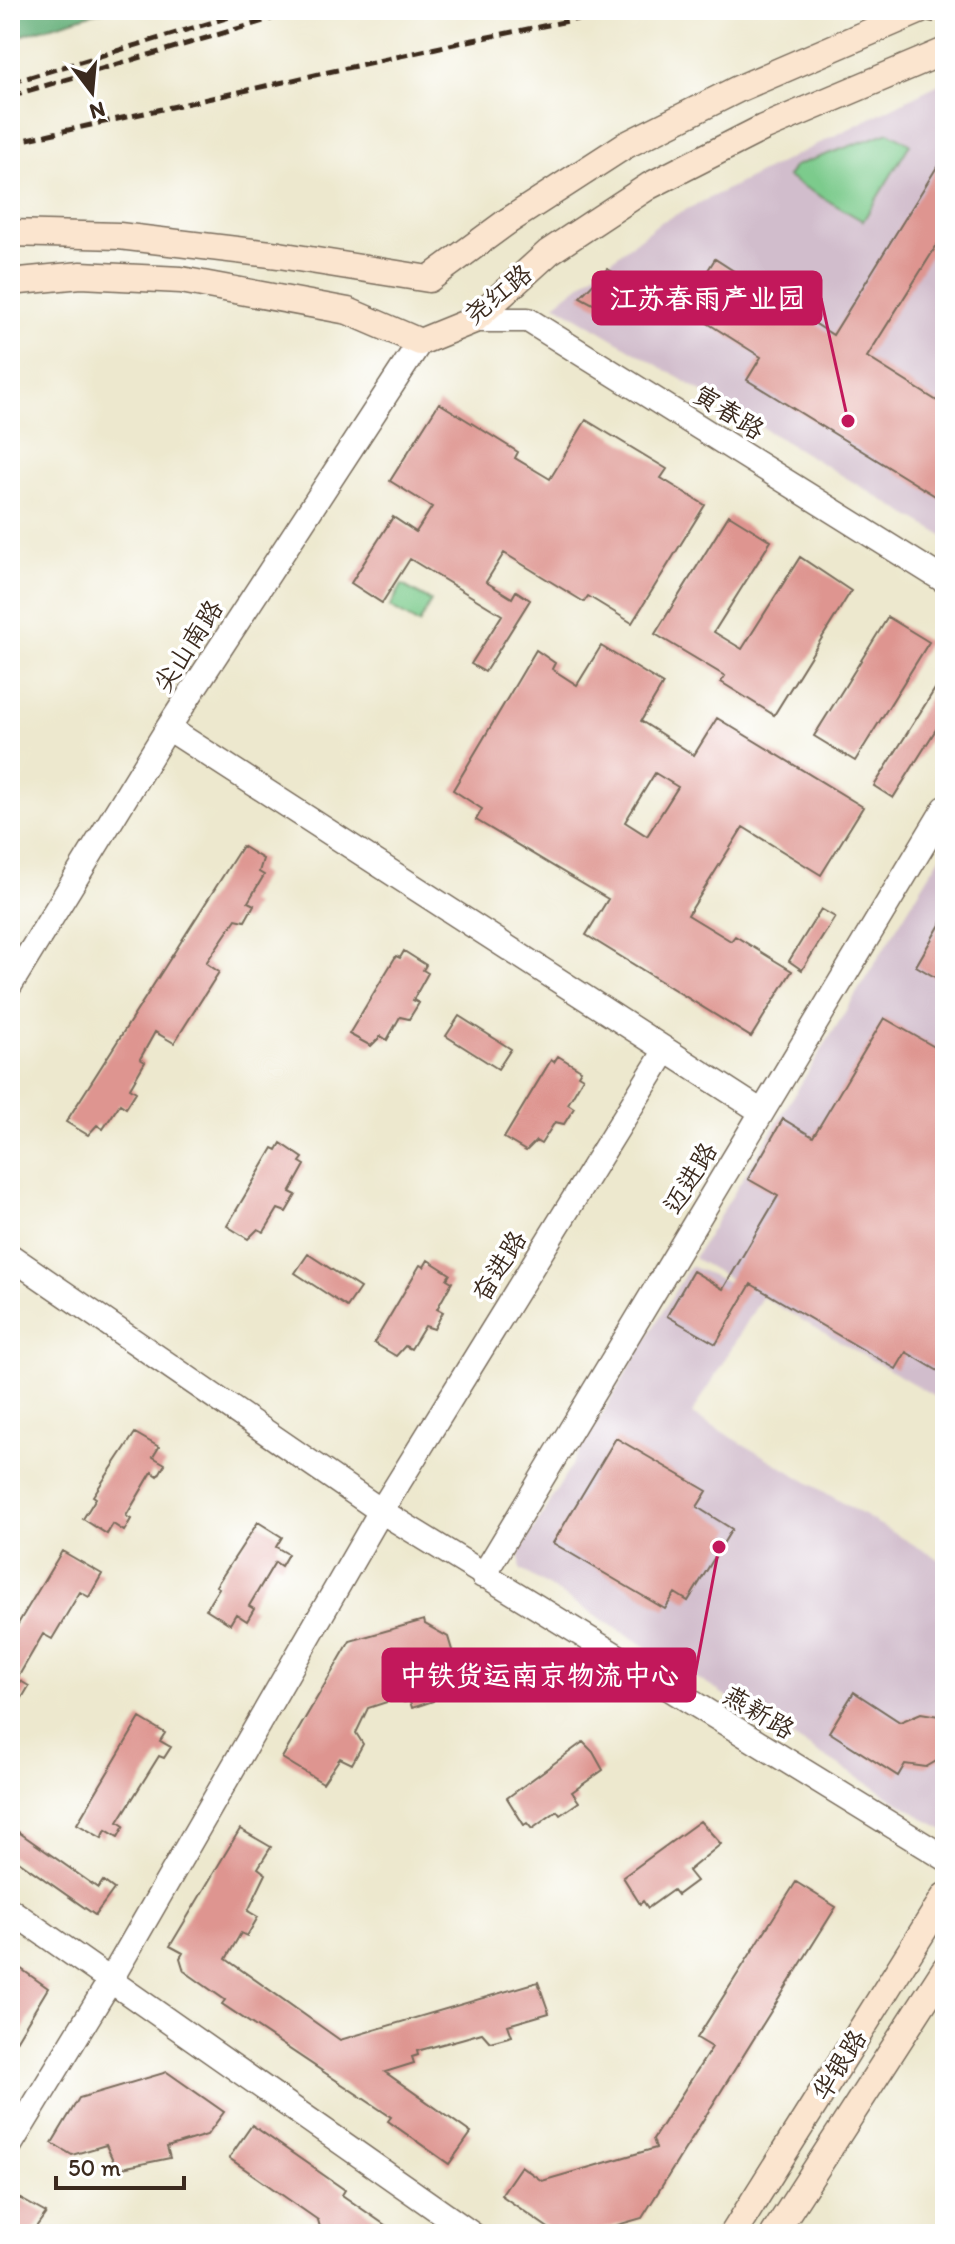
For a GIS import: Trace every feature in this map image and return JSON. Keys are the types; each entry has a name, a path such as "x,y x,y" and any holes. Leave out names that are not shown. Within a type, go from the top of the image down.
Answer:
{"main road":[{"name":"尧红路","path":"10,233 119,236 279,255 429,279 508,221 624,146 738,89 921,10"},
{"name":"尧红路","path":"420,342 474,320 549,252 649,186 763,128 945,51"},
{"path":"10,282 81,275 181,280 348,311 420,342"},
{"name":"华银路","path":"733,2234 945,1896"},
{"name":"华银路","path":"774,2234 945,1969"}],"street":[{"name":"寅春路","path":"474,320 528,320 945,581"},
{"name":"尖山南路","path":"10,985 168,728 420,342"},
{"path":"168,728 762,1112"},
{"name":"迈进路","path":"483,1576 945,808"},
{"name":"奋进路","path":"10,2145 110,1981 381,1511 666,1050"},
{"name":"燕新路","path":"10,1256 381,1511 945,1858"},
{"path":"10,1910 472,2234"}],"shaded area":[{"path":"943,82 945,537 555,304 659,223"},
{"path":"945,849 945,1402 762,1297 692,1414 945,1563 945,1831 520,1569 520,1552 690,1266 754,1293 694,1258"}],"green space":[{"path":"10,10 105,10 10,39"},
{"path":"889,132 910,144 863,221 787,177 794,166"},
{"path":"402,585 431,601 419,624 390,607"}],"building":[{"path":"945,154 945,232 867,357 945,406 945,502 747,380 761,357 671,300 683,281 696,289 715,259 833,335"},
{"path":"607,269 626,279 606,311 580,297"},
{"path":"439,403 518,452 515,458 550,479 586,420 667,469 661,478 705,505 632,623 588,596 584,602 504,553 486,582 512,598 516,591 530,600 485,672 471,664 502,615 410,559 382,603 351,583 393,517 416,532 432,507 390,481"},
{"path":"729,515 771,541 714,632 742,649 800,557 851,591 774,715 721,682 725,676 655,634"},
{"path":"888,617 929,642 855,761 814,736"},
{"path":"601,646 663,684 641,721 694,755 717,718 863,807 821,875 743,827 688,915 731,941 735,936 792,971 751,1037 586,935 608,899 476,820 482,809 453,790 536,650 555,663 552,669 577,685","holes":["655,773 678,787 647,836 625,822"]},
{"path":"945,673 945,715 893,798 874,786"},
{"path":"242,846 263,859 259,872 264,875 248,902 254,905 245,921 236,919 206,963 219,972 174,1043 155,1032 140,1059 145,1062 130,1088 136,1092 126,1108 120,1104 103,1129 97,1125 88,1135 66,1122"},
{"path":"821,909 835,917 802,970 789,961"},
{"path":"945,916 945,983 916,966"},
{"path":"404,951 426,965 423,970 428,973 413,1000 419,1003 409,1019 400,1017 387,1040 381,1036 371,1046 349,1034 396,956 400,958"},
{"path":"459,1016 511,1049 498,1069 446,1036"},
{"path":"884,1018 945,1053 945,1375 906,1352 896,1369 751,1284 716,1344 667,1316 693,1271 723,1289 778,1196 748,1179 783,1119 813,1137"},
{"path":"558,1056 581,1070 578,1075 583,1078 568,1104 574,1108 564,1124 555,1122 541,1144 536,1141 526,1151 504,1138 551,1060 554,1062"},
{"path":"281,1143 303,1158 300,1162 305,1165 290,1192 296,1195 286,1212 278,1209 264,1232 258,1229 248,1239 227,1226 273,1148 277,1150"},
{"path":"308,1254 360,1288 347,1307 295,1273"},
{"path":"428,1260 450,1274 447,1279 452,1282 437,1309 443,1312 434,1329 425,1326 411,1349 405,1346 396,1356 374,1343 420,1265 424,1267"},
{"path":"135,1433 159,1447 153,1457 165,1464 158,1476 152,1472 126,1516 131,1519 124,1531 113,1524 107,1534 83,1519 96,1498 93,1496"},
{"path":"616,1438 707,1491 697,1507 732,1529 688,1601 675,1593 665,1609 553,1543"},
{"path":"258,1522 282,1537 276,1547 288,1554 281,1566 275,1562 249,1606 254,1609 247,1621 236,1614 230,1624 206,1609 219,1588 216,1586"},
{"path":"62,1551 102,1574 89,1597 80,1592 52,1639 43,1634 17,1679 29,1686 22,1698 10,1691 10,1637"},
{"path":"424,1620 425,1624 448,1637 460,1677 455,1678 456,1682 430,1690 433,1701 412,1708 410,1701 404,1702 402,1697 368,1708 356,1733 363,1744 352,1764 340,1758 323,1783 282,1758 350,1641"},
{"path":"854,1692 900,1722 921,1713 945,1717 945,1756 926,1767 905,1764 898,1776 829,1732"},
{"path":"140,1718 165,1733 160,1741 171,1747 164,1758 159,1756 118,1822 124,1826 118,1837 106,1830 102,1838 77,1824"},
{"path":"583,1742 603,1770 572,1792 579,1802 560,1815 557,1811 532,1829 527,1823 524,1825 507,1798"},
{"path":"700,1821 721,1844 688,1871 696,1881 677,1895 673,1890 648,1908 643,1901 640,1904 623,1877"},
{"path":"10,1826 98,1888 103,1881 114,1889 95,1915 10,1855"},
{"path":"240,1829 271,1847 258,1868 266,1874 248,1911 258,1917 247,1936 241,1933 226,1959 340,2040 538,1982 549,2013 508,2025 512,2036 490,2042 482,2033 417,2051 418,2055 412,2057 414,2063 385,2072 471,2133 449,2164 388,2121 391,2117 222,2004 225,2000 184,1971 180,1958 183,1953 170,1946"},
{"path":"796,1882 836,1907 642,2218 586,2234 557,2234 501,2195 521,2166 542,2181 656,2148 653,2139 712,2047 697,2038"},
{"path":"10,1961 48,1988 10,2051"},
{"path":"167,2072 224,2112 207,2135 167,2147 170,2158 117,2169 106,2145 72,2155 52,2143 79,2098"},
{"path":"252,2125 345,2190 342,2195 398,2234 322,2234 318,2220 229,2158"},
{"path":"19,2198 46,2213 31,2234 10,2234 10,2213"}],"railway":[{"path":"10,83 253,10"},
{"path":"10,96 301,10"},
{"path":"10,143 463,42 608,13 647,10"},
{"path":"869,10 945,22"}],"place":[{"name":"江苏春雨产业园","path":"848,421"},
{"name":"中铁货运南京物流中心","path":"719,1547"}]}
